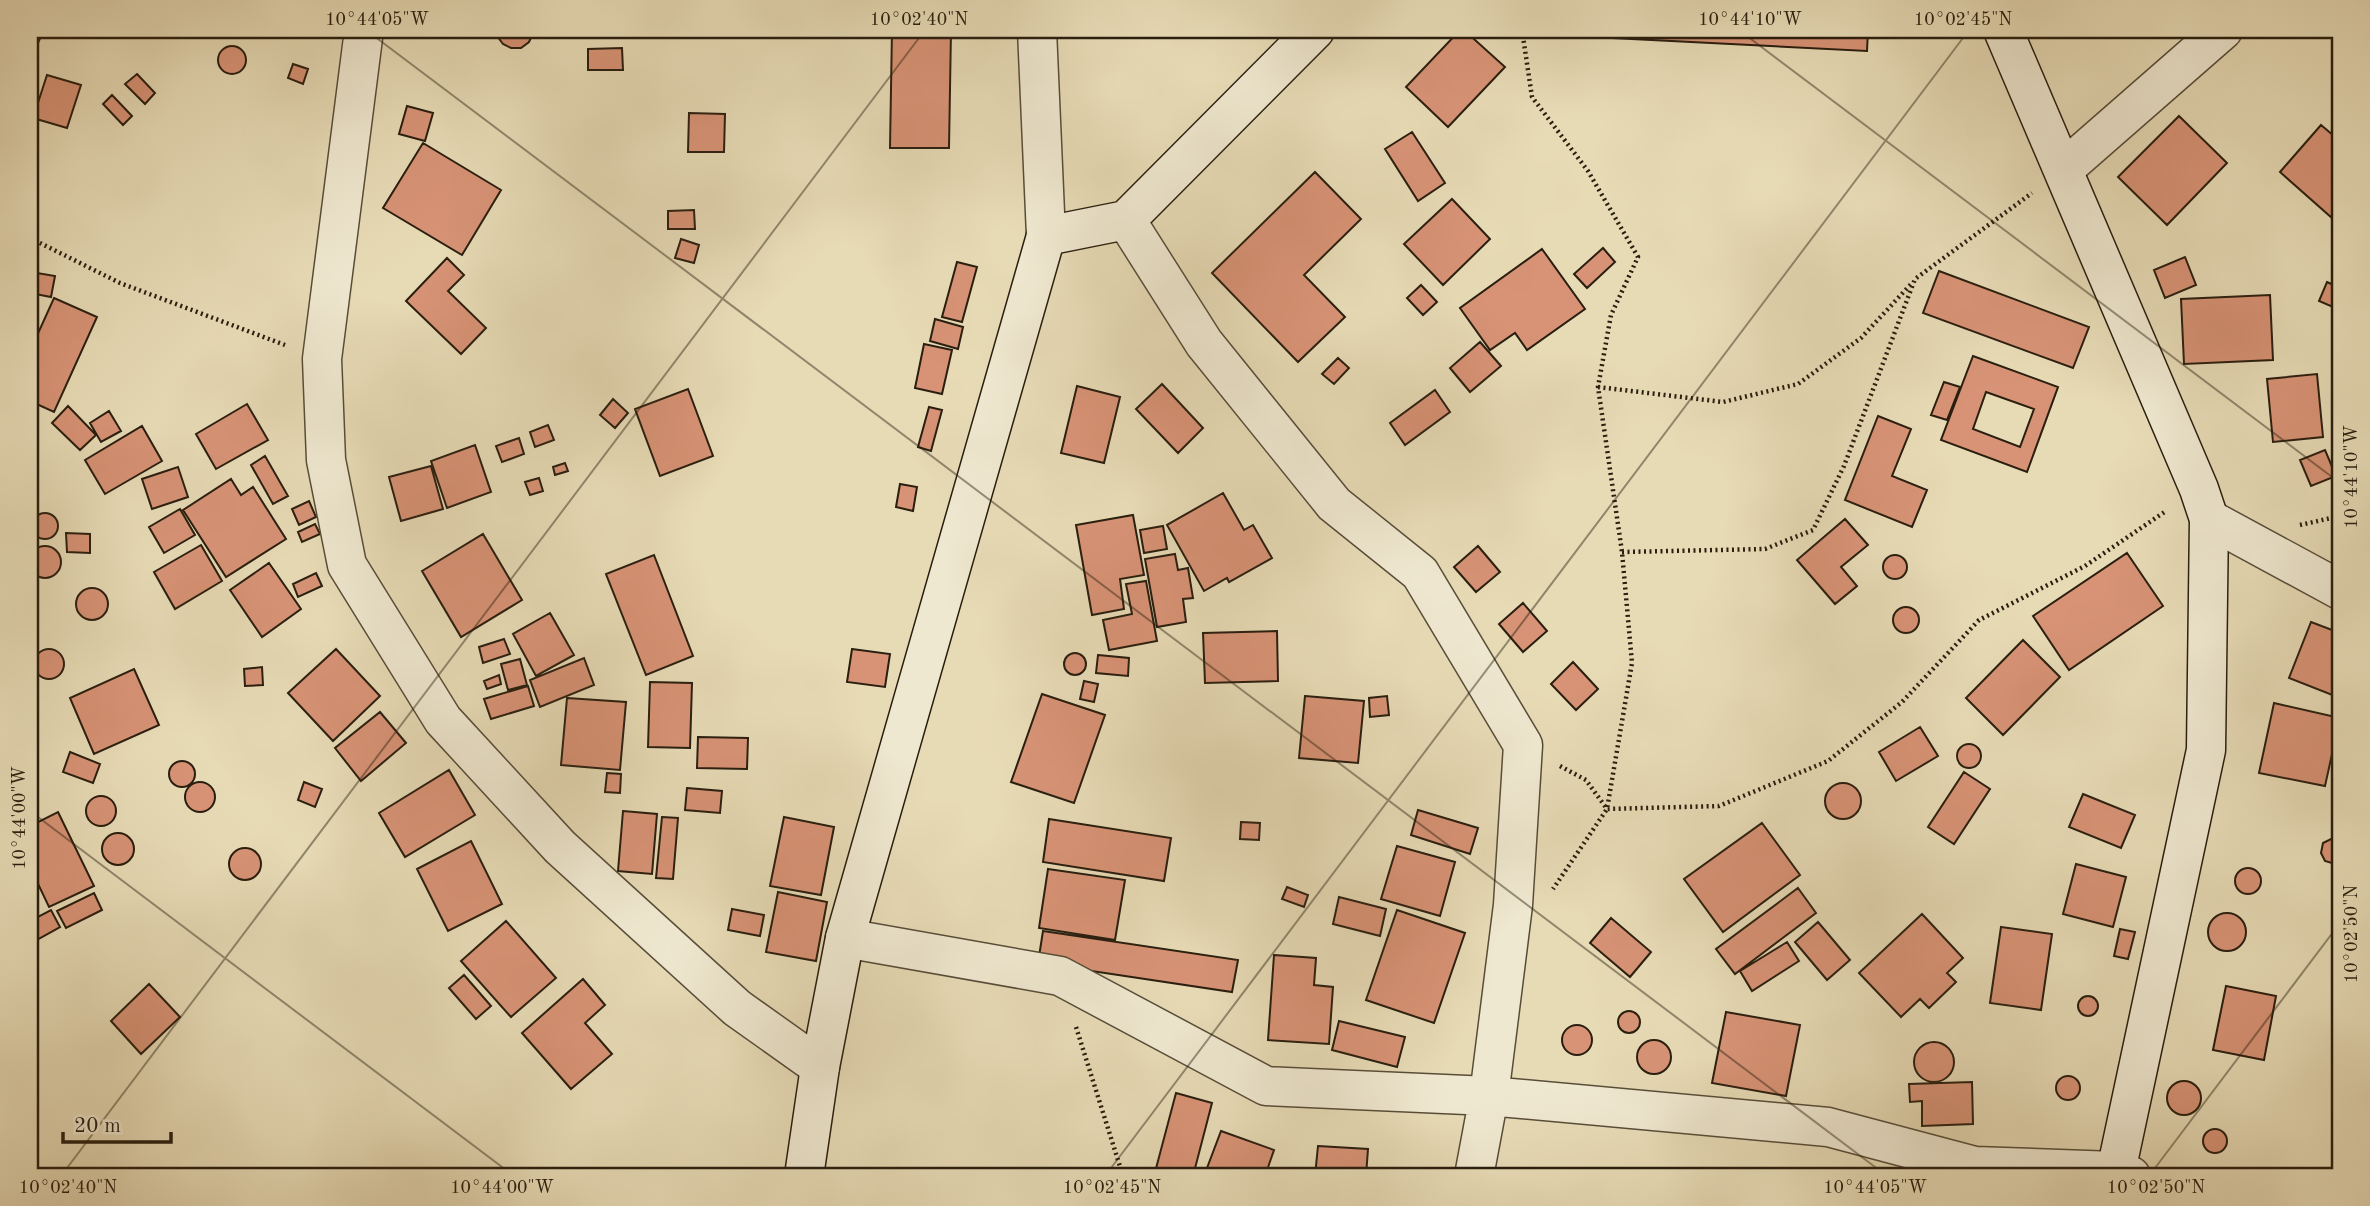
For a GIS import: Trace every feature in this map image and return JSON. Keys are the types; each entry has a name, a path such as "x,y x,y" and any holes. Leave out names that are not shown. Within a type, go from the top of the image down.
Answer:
{"street":[{"path":"364,30 322,359 326,460 347,565 443,720 560,847 737,1008 820,1067"},
{"path":"804,1176 820,1067 845,938 1046,236 1037,30"},
{"path":"1046,236 1126,220 1315,30"},
{"path":"845,938 1060,976 1266,1086 1489,1096 1828,1127 1975,1166 2120,1174 2206,750 2204,504 2003,30"},
{"path":"2064,169 2223,30"},
{"path":"1126,220 1204,343 1334,504 1420,573 1523,745 1513,905 1489,1096 1474,1176"},
{"path":"2204,504 2340,590"}],"path":[{"path":"1513,905 1539,909 1607,809 1632,663 1622,552 1598,387 1611,315 1638,257 1588,171 1532,97 1522,30"},
{"path":"1598,387 1723,402 1798,384 1861,338 1915,279 2064,169"},
{"path":"30,238 120,283 322,359"},
{"path":"1622,552 1765,549 1812,530 1844,466 1915,279"},
{"path":"1607,809 1719,806 1828,761 1902,702 1979,620 2204,504"},
{"path":"1523,745 1586,780 1607,809"},
{"path":"1060,976 1123,1176"}],"building":[{"path":"30,30 44,30 30,60"},
{"path":"497,30 533,30 533,33 529,42 521,48 511,48 503,44 497,36"},
{"path":"749,30 804,30 804,35 749,34"},
{"path":"892,30 951,30 949,148 890,148"},
{"path":"953,30 970,30 971,35 954,36"},
{"path":"1460,30 1464,30 1505,67 1448,127 1406,87"},
{"path":"1594,30 1868,30 1867,51 1593,37"},
{"path":"232,46 242,50 246,60 242,70 232,74 222,70 218,60 222,50"},
{"path":"622,48 623,70 588,70 588,49"},
{"path":"293,64 308,69 303,84 288,78"},
{"path":"137,74 155,93 145,104 125,84"},
{"path":"47,75 81,85 67,128 33,118"},
{"path":"30,94 37,96 32,110 30,109"},
{"path":"112,95 132,116 123,125 103,104"},
{"path":"407,106 433,113 425,141 399,134"},
{"path":"689,113 725,114 724,152 688,152"},
{"path":"2179,116 2227,163 2167,225 2118,177"},
{"path":"2321,125 2340,141 2340,208 2332,218 2280,172"},
{"path":"1412,132 1445,183 1418,201 1385,149"},
{"path":"423,143 501,190 462,255 383,208"},
{"path":"1315,172 1361,219 1304,275 1345,317 1298,362 1212,273"},
{"path":"1452,199 1490,239 1443,285 1404,244"},
{"path":"694,210 695,229 668,229 668,211"},
{"path":"681,239 699,245 694,263 675,258"},
{"path":"1603,248 1615,262 1587,288 1574,274"},
{"path":"1542,249 1585,309 1527,350 1515,333 1490,350 1460,308"},
{"path":"2185,257 2196,285 2165,298 2154,270"},
{"path":"447,258 464,275 448,291 486,328 461,354 406,301"},
{"path":"957,262 977,267 962,322 942,317"},
{"path":"1939,271 2089,327 2073,368 1923,313"},
{"path":"31,272 55,276 51,297 30,293"},
{"path":"2327,282 2340,288 2340,310 2319,301"},
{"path":"1421,285 1437,302 1423,315 1407,298"},
{"path":"2270,295 2273,360 2184,364 2181,299"},
{"path":"54,298 97,317 54,412 30,401 30,351"},
{"path":"935,319 963,327 958,349 930,341"},
{"path":"1480,342 1501,366 1470,392 1450,368"},
{"path":"924,344 952,350 942,394 915,388"},
{"path":"1973,356 2058,387 2027,472 1941,440","holes":["1986,392 2034,409 2020,447 1973,429"]},
{"path":"1338,358 1349,368 1334,384 1322,374"},
{"path":"2317,374 2323,437 2273,442 2267,379"},
{"path":"1944,382 1960,387 1947,420 1931,415"},
{"path":"1162,384 1203,428 1178,453 1136,409"},
{"path":"1077,386 1120,397 1104,463 1061,453"},
{"path":"688,389 713,456 660,476 635,409"},
{"path":"1435,390 1450,412 1405,445 1390,423"},
{"path":"613,399 628,413 615,428 600,415"},
{"path":"247,404 268,440 216,469 196,434"},
{"path":"68,406 96,435 80,450 52,423"},
{"path":"929,407 942,410 931,451 918,447"},
{"path":"109,411 121,431 101,442 90,423"},
{"path":"1878,416 1911,429 1892,476 1927,490 1912,527 1845,500"},
{"path":"548,425 554,440 535,447 530,432"},
{"path":"142,426 162,461 105,494 85,460"},
{"path":"519,438 524,454 502,462 496,446"},
{"path":"475,445 491,492 447,508 431,461"},
{"path":"2325,450 2336,476 2311,486 2300,460"},
{"path":"265,456 288,496 273,504 251,465"},
{"path":"565,463 568,471 555,475 553,467"},
{"path":"431,466 443,509 401,521 389,477"},
{"path":"178,467 188,497 152,509 142,479"},
{"path":"539,478 543,491 530,495 525,482"},
{"path":"231,479 241,495 253,487 286,539 226,577 183,510"},
{"path":"900,484 917,487 913,511 896,507"},
{"path":"1223,493 1244,530 1253,525 1272,558 1229,582 1227,578 1204,591 1167,525"},
{"path":"309,501 316,517 299,525 292,509"},
{"path":"180,509 195,535 164,553 149,527"},
{"path":"45,513 54,517 58,526 54,535 45,539 36,535 32,526 36,517"},
{"path":"1133,515 1144,575 1120,579 1124,609 1092,615 1076,525"},
{"path":"1845,519 1868,545 1841,567 1857,586 1835,604 1797,560"},
{"path":"315,524 320,534 302,542 298,532"},
{"path":"1163,526 1167,549 1144,553 1140,530"},
{"path":"66,533 90,534 90,553 67,552"},
{"path":"483,534 522,600 461,637 422,571"},
{"path":"201,545 222,581 175,609 154,572"},
{"path":"45,546 57,550 61,562 57,574 45,578 33,574 29,562 33,550"},
{"path":"1478,546 1500,572 1476,592 1454,567"},
{"path":"2127,553 2163,606 2069,670 2033,616"},
{"path":"1175,554 1178,570 1188,568 1193,598 1183,599 1186,622 1157,627 1145,559"},
{"path":"654,555 693,656 646,675 606,574"},
{"path":"1895,555 1906,562 1907,567 1900,578 1895,579 1884,572 1883,567 1890,556"},
{"path":"269,563 301,609 262,637 230,590"},
{"path":"316,573 322,586 298,597 293,584"},
{"path":"1146,581 1157,641 1109,650 1103,620 1132,614 1126,584"},
{"path":"92,588 103,593 108,604 103,615 92,620 81,615 76,604 81,593"},
{"path":"1523,603 1547,631 1523,652 1499,624"},
{"path":"1906,607 1915,611 1919,620 1915,629 1906,633 1897,629 1893,620 1897,611"},
{"path":"550,613 574,655 536,676 513,634"},
{"path":"2311,622 2340,633 2340,698 2289,678"},
{"path":"1277,631 1278,681 1205,683 1203,633"},
{"path":"504,639 510,654 483,663 479,647"},
{"path":"2023,640 2060,677 2003,735 1966,698"},
{"path":"49,649 60,653 64,664 60,675 49,679 38,675 34,664 38,653"},
{"path":"336,649 380,696 333,741 288,693"},
{"path":"852,649 890,654 885,687 847,682"},
{"path":"1075,653 1083,656 1086,664 1083,672 1075,675 1067,672 1064,664 1067,656"},
{"path":"1098,655 1129,658 1128,676 1096,673"},
{"path":"584,658 594,685 540,707 530,680"},
{"path":"520,659 527,685 508,690 501,664"},
{"path":"1573,662 1598,689 1576,710 1551,684"},
{"path":"262,667 263,685 245,686 244,669"},
{"path":"134,669 159,725 94,754 70,698"},
{"path":"499,675 501,684 487,689 484,681"},
{"path":"1084,681 1098,684 1094,702 1080,699"},
{"path":"650,682 692,683 690,748 648,747"},
{"path":"528,686 534,706 491,719 484,699"},
{"path":"1042,694 1105,715 1074,803 1011,782"},
{"path":"1305,696 1364,701 1358,763 1299,758"},
{"path":"1387,696 1389,715 1370,717 1369,698"},
{"path":"567,698 626,702 620,770 561,765"},
{"path":"2274,703 2340,718 2325,786 2259,773"},
{"path":"380,712 406,743 361,781 335,748"},
{"path":"1920,727 1938,756 1896,781 1879,752"},
{"path":"698,737 748,738 747,769 697,768"},
{"path":"1969,744 1977,748 1981,756 1977,764 1969,768 1961,764 1957,756 1961,748"},
{"path":"70,752 100,764 93,783 63,772"},
{"path":"182,761 191,765 195,774 191,783 182,787 173,783 169,774 173,765"},
{"path":"449,770 475,815 405,857 379,813"},
{"path":"1964,772 1990,789 1954,844 1928,827"},
{"path":"607,773 621,774 620,793 605,792"},
{"path":"200,782 206,783 214,791 214,803 206,811 200,812 194,811 186,803 185,797 186,791 194,783"},
{"path":"304,782 322,789 315,807 298,800"},
{"path":"1843,783 1856,788 1861,801 1856,814 1843,819 1830,814 1825,801 1830,788"},
{"path":"687,788 722,791 720,813 685,810"},
{"path":"2083,794 2135,815 2121,848 2069,827"},
{"path":"101,796 112,800 116,811 112,822 101,826 90,822 86,811 90,800"},
{"path":"1418,810 1478,828 1470,854 1411,835"},
{"path":"623,811 657,814 652,874 618,871"},
{"path":"58,812 94,886 49,907 30,867 30,826"},
{"path":"662,817 678,818 673,879 656,878"},
{"path":"784,817 834,827 821,895 770,886"},
{"path":"1049,819 1171,838 1164,881 1043,862"},
{"path":"1241,822 1260,823 1259,840 1240,839"},
{"path":"1762,823 1800,875 1723,932 1684,879"},
{"path":"118,833 129,838 134,849 129,860 118,865 107,860 102,849 107,838"},
{"path":"2331,839 2340,841 2340,861 2335,864 2325,861 2321,853 2323,843"},
{"path":"471,841 502,904 448,931 417,869"},
{"path":"1397,846 1455,862 1440,916 1381,899"},
{"path":"245,848 256,853 261,864 256,875 245,880 234,875 229,864 234,853"},
{"path":"2076,864 2126,877 2113,927 2063,914"},
{"path":"2248,868 2257,872 2261,881 2257,890 2248,894 2239,890 2235,881 2239,872"},
{"path":"1048,869 1125,880 1115,940 1039,928"},
{"path":"1287,887 1308,895 1304,907 1282,899"},
{"path":"1798,888 1816,913 1735,974 1716,949"},
{"path":"778,892 827,902 816,961 766,952"},
{"path":"94,893 102,910 66,928 57,911"},
{"path":"1339,897 1386,909 1380,936 1333,924"},
{"path":"30,901 38,917 51,910 60,927 33,942 30,935"},
{"path":"732,909 764,915 760,936 728,930"},
{"path":"1397,910 1465,933 1434,1023 1366,1000"},
{"path":"2227,913 2241,918 2246,932 2241,946 2227,951 2213,946 2208,932 2213,918"},
{"path":"1922,914 1963,958 1947,973 1956,982 1929,1008 1920,999 1901,1017 1859,973"},
{"path":"1611,918 1651,952 1630,977 1590,943"},
{"path":"506,921 556,978 511,1017 461,961"},
{"path":"1818,922 1850,960 1827,980 1795,942"},
{"path":"2001,927 2052,934 2041,1010 1990,1003"},
{"path":"2120,929 2135,932 2128,959 2114,956"},
{"path":"1043,931 1238,960 1232,992 1038,963"},
{"path":"1787,942 1799,961 1752,991 1740,971"},
{"path":"1274,955 1316,958 1314,985 1333,987 1329,1044 1268,1040"},
{"path":"464,975 491,1006 476,1019 449,988"},
{"path":"583,979 605,1005 585,1023 612,1054 571,1089 522,1033"},
{"path":"149,984 180,1017 141,1054 111,1021"},
{"path":"2226,986 2276,996 2264,1060 2213,1050"},
{"path":"2088,996 2095,999 2098,1006 2095,1013 2088,1016 2081,1013 2078,1006 2081,999"},
{"path":"1629,1011 1637,1014 1640,1022 1637,1030 1629,1033 1621,1030 1618,1022 1621,1014"},
{"path":"1726,1012 1800,1025 1786,1096 1712,1083"},
{"path":"1339,1021 1405,1037 1397,1067 1332,1050"},
{"path":"1577,1025 1588,1029 1592,1040 1588,1051 1577,1055 1566,1051 1562,1040 1566,1029"},
{"path":"1654,1040 1666,1045 1671,1057 1666,1069 1654,1074 1642,1069 1637,1057 1642,1045"},
{"path":"1934,1042 1942,1043 1948,1048 1953,1054 1953,1070 1948,1076 1942,1081 1934,1082 1926,1081 1920,1076 1915,1070 1914,1062 1915,1054 1920,1048 1926,1043"},
{"path":"2068,1076 2079,1083 2080,1088 2073,1099 2068,1100 2057,1093 2056,1088 2063,1077"},
{"path":"2184,1081 2196,1086 2201,1098 2196,1110 2184,1115 2172,1110 2167,1098 2172,1086"},
{"path":"1972,1082 1973,1124 1922,1126 1922,1101 1910,1102 1909,1084"},
{"path":"1176,1093 1212,1103 1193,1176 1154,1176"},
{"path":"2215,1129 2226,1136 2227,1141 2220,1152 2215,1153 2204,1146 2203,1141 2210,1130"},
{"path":"1221,1131 1274,1150 1265,1176 1204,1176"},
{"path":"1318,1146 1368,1149 1366,1176 1315,1176"},
{"path":"1588,1169 1624,1176 1586,1176"}]}
